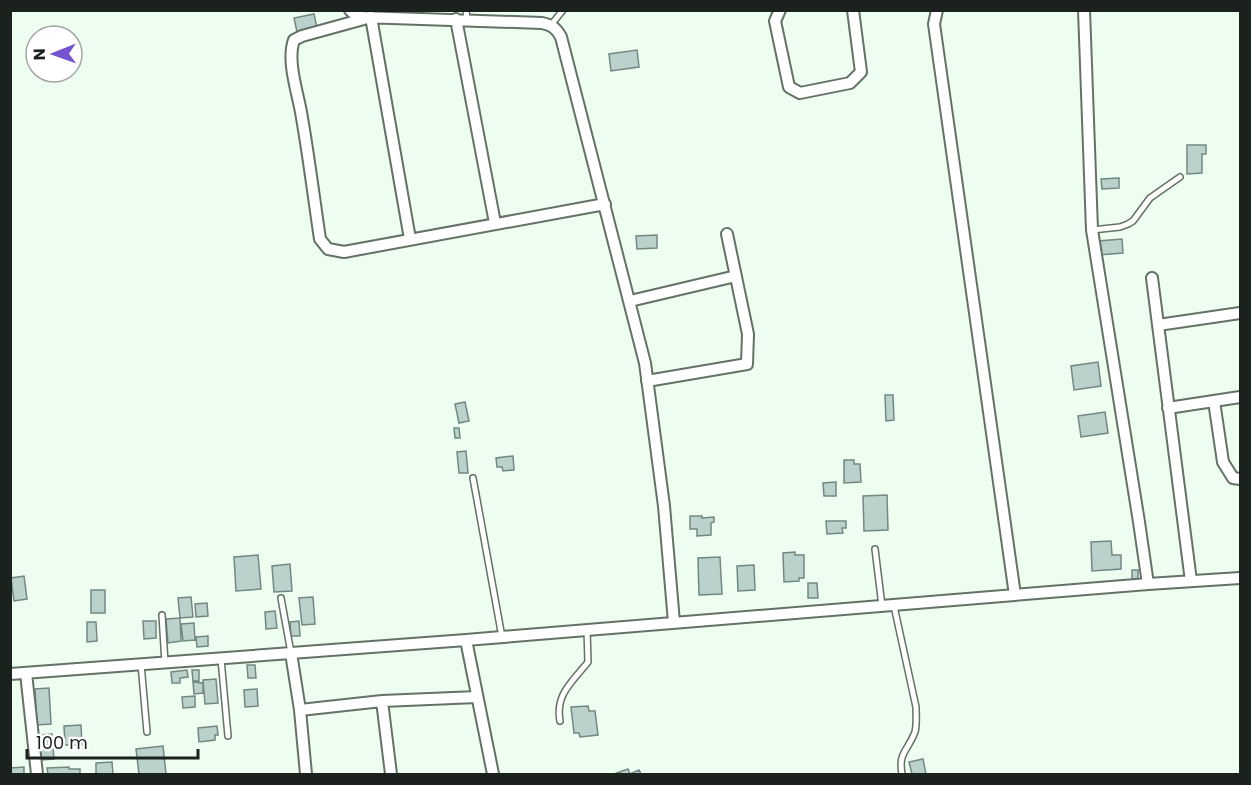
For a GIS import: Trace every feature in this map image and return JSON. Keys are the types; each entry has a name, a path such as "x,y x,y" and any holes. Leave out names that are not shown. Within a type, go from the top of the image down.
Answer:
{"street":[{"path":"350,10 362,17 463,17 542,23 551,25 561,37 645,363 664,507 674,622"},
{"path":"780,10 775,21 789,87 800,93 850,83 861,72 853,10"},
{"path":"937,10 934,24 1015,595"},
{"path":"1084,10 1092,230 1148,584"},
{"path":"370,17 302,36 294,40 291,48 292,67 302,116 320,239 328,249 344,252 605,204"},
{"path":"370,17 410,239"},
{"path":"463,17 495,224"},
{"path":"647,381 747,364 748,334 727,234"},
{"path":"630,301 736,276"},
{"path":"1152,278 1191,582"},
{"path":"1158,325 1240,313"},
{"path":"1168,408 1240,397"},
{"path":"1214,401 1223,462 1233,478 1240,478"},
{"path":"10,674 1240,578"},
{"path":"466,640 493,774"},
{"path":"291,653 300,710 306,774"},
{"path":"26,673 37,774"},
{"path":"300,710 382,701 477,697"},
{"path":"382,701 391,774"}],"lane":[{"path":"551,25 562,10"},
{"path":"1092,230 1128,224 1150,198 1180,177"},
{"path":"473,478 502,637"},
{"path":"875,549 916,707 914,735 901,759 902,774"},
{"path":"281,598 291,653"},
{"path":"162,615 165,663"},
{"path":"560,721 558,712 562,696 568,685 588,662 587,630"},
{"path":"221,658 228,736"},
{"path":"141,664 147,732"}],"building":[{"path":"314,14 317,28 297,32 294,18"},
{"path":"637,50 639,67 611,71 609,54"},
{"path":"1187,145 1206,145 1206,154 1202,154 1202,173 1187,174"},
{"path":"1119,178 1119,188 1102,189 1101,179"},
{"path":"657,235 657,248 637,249 636,236"},
{"path":"1122,239 1123,253 1099,255 1098,241"},
{"path":"1098,362 1101,386 1074,390 1071,366"},
{"path":"885,395 893,395 894,420 886,421"},
{"path":"465,402 469,421 459,423 455,404"},
{"path":"1105,412 1108,433 1081,437 1078,416"},
{"path":"454,428 459,428 460,438 455,438"},
{"path":"466,451 468,473 459,473 457,452"},
{"path":"513,456 514,470 503,471 502,467 497,467 496,458"},
{"path":"844,460 854,460 854,464 860,464 861,482 844,483"},
{"path":"836,482 836,496 824,496 823,483"},
{"path":"887,495 888,530 864,531 863,496"},
{"path":"690,516 714,517 714,522 711,523 711,535 697,536 697,529 690,529"},
{"path":"826,521 846,521 846,528 842,528 843,533 827,534"},
{"path":"1111,541 1112,555 1121,555 1121,569 1092,571 1091,542"},
{"path":"795,552 795,555 804,555 804,578 799,578 799,581 784,582 783,553"},
{"path":"258,555 261,589 236,591 234,557"},
{"path":"720,557 722,594 699,595 698,558"},
{"path":"290,564 292,591 274,592 272,566"},
{"path":"754,565 755,590 738,591 737,566"},
{"path":"1132,570 1138,570 1138,579 1132,579"},
{"path":"24,576 27,599 14,601 11,578"},
{"path":"808,583 817,583 818,598 808,598"},
{"path":"91,590 105,590 105,613 91,613"},
{"path":"191,597 193,617 180,618 178,598"},
{"path":"313,597 315,624 302,625 299,598"},
{"path":"207,603 208,616 196,617 195,604"},
{"path":"275,611 277,628 266,629 265,612"},
{"path":"180,618 181,641 168,643 166,619"},
{"path":"143,621 156,621 156,638 144,639"},
{"path":"299,621 300,636 291,636 290,622"},
{"path":"87,622 96,622 97,641 87,642"},
{"path":"194,623 195,640 183,641 181,624"},
{"path":"208,636 208,646 197,647 196,637"},
{"path":"247,665 255,665 256,678 248,678"},
{"path":"187,670 188,677 180,678 180,683 172,683 171,672"},
{"path":"192,670 199,670 199,681 193,681"},
{"path":"216,679 218,703 205,704 203,680"},
{"path":"193,682 203,683 203,693 194,694"},
{"path":"49,688 51,724 37,725 35,689"},
{"path":"257,689 258,706 245,707 244,690"},
{"path":"195,696 195,707 183,708 182,697"},
{"path":"588,706 589,711 595,711 598,735 580,737 579,733 574,733 571,707"},
{"path":"81,725 82,745 65,745 64,726"},
{"path":"217,726 218,735 215,735 215,740 199,742 198,728"},
{"path":"52,734 54,759 41,760 40,735"},
{"path":"163,746 166,774 139,774 136,749"},
{"path":"923,759 926,774 912,774 909,762"},
{"path":"112,762 113,774 96,774 96,763"},
{"path":"24,767 24,774 10,774 10,768"},
{"path":"69,767 69,769 80,769 80,774 48,774 47,768"},
{"path":"628,769 630,774 614,774"}]}
